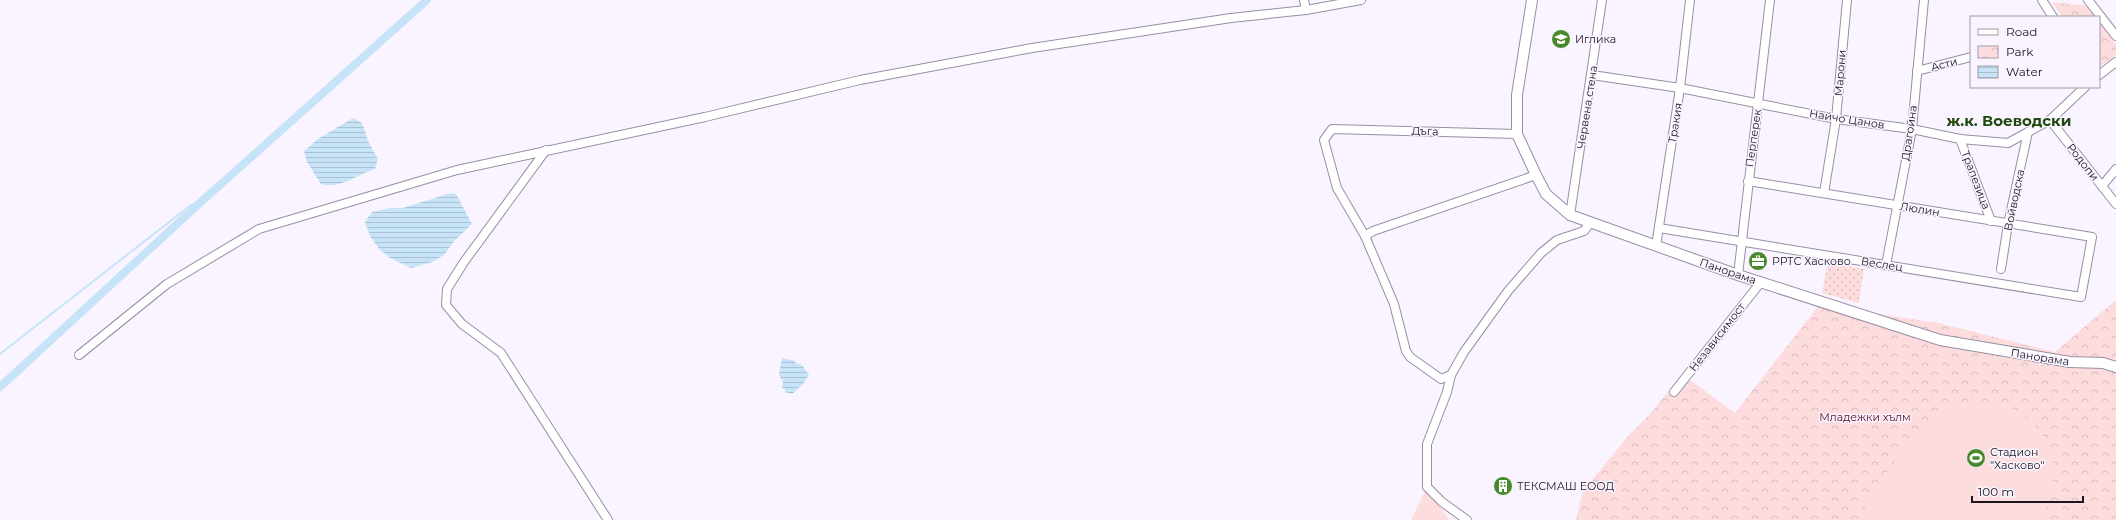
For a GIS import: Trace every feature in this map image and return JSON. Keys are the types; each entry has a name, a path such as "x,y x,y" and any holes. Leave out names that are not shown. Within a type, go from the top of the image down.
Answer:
{"street":[{"path":"1304,0 1306,10"},
{"path":"80,355 167,284 259,229 457,170 705,117 860,80 977,58 1231,18 1306,10 1361,0"},
{"name":"Панорама","path":"1532,0 1517,95 1518,134 1546,194 1570,215 1738,275 1940,340 2062,361 2103,363 2116,367"},
{"name":"Червена стена","path":"1570,215 1602,0"},
{"name":"Тракия","path":"1656,246 1680,88 1690,0"},
{"name":"Перперек","path":"1738,275 1770,0"},
{"name":"Марони","path":"1824,193 1836,119 1847,0"},
{"name":"Драгойна","path":"1886,265 1912,129 1924,0"},
{"path":"2042,0 2052,16"},
{"path":"2088,0 2116,36"},
{"name":"Асти","path":"1917,71 1970,57"},
{"path":"2100,74 2116,62"},
{"name":"Найчо Цанов","path":"1592,75 1680,88 1758,102 1836,119 1912,129 1960,139 2008,143 2050,120 2084,88"},
{"name":"Родопи","path":"2050,120 2116,204"},
{"name":"Дъга","path":"1365,236 1337,188 1324,140 1332,129 1518,134"},
{"name":"Войводска","path":"2001,269 2008,224 2028,132"},
{"name":"Трапезица","path":"1960,139 1991,221"},
{"path":"546,150 447,289 446,306 462,324 501,353 608,520"},
{"path":"2102,186 2116,169"},
{"path":"1451,375 1441,378 1410,357 1406,351 1394,304 1365,236 1373,231 1536,175"},
{"name":"Люлин","path":"1748,181 2092,237 2081,297"},
{"path":"1467,520 1442,502 1427,487 1427,444 1447,392 1451,375 1488,317 1529,265 1557,240 1584,231 1590,223"},
{"name":"Веслец","path":"1659,228 2081,297"},
{"name":"Независимост","path":"1674,392 1761,282"}],"green space":[{"path":"2052,2 2088,6 2095,16 2061,16"},
{"path":"2100,22 2116,44 2116,56 2100,66"},
{"path":"1828,262 1864,269 1859,303 1822,293"},
{"name":"Младежки хълм","path":"2116,300 2116,520 1576,520 1583,491 1629,435 1650,414 1682,374 1735,413 1822,301 1878,314 1938,323 2055,352"},
{"name":"Стадион \"Хасково\"","path":"1986,402 2007,407 2025,417 2039,429 2048,445 2053,462 2053,481 2049,501 2040,520 1861,520 1872,495 1881,480 1905,449 1928,424 1937,417 1954,408 1973,403"},
{"path":"1427,487 1449,520 1411,520"}],"water":[{"path":"353,118 362,123 369,143 378,159 375,169 335,185 321,184 307,162 304,151 318,139"},
{"path":"451,193 456,194 472,224 455,240 444,255 432,262 411,268 390,258 379,249 370,236 365,222 372,212 391,208 403,208"},
{"path":"782,358 796,361 795,363 802,365 809,375 803,384 792,394 785,392 785,389 782,388 783,382 779,375"}],"waterway":[{"path":"0,387 202,201 427,0"},
{"path":"0,354 191,205 202,201"}],"place":[{"name":"Иглика","path":"1561,39"},
{"name":"РРТС Хасково","path":"1758,261"},
{"name":"Стадион \"Хасково\"","path":"1976,458"},
{"name":"ТЕКСМАШ ЕООД","path":"1503,486"}],"district":[{"name":"ж.к. Воеводски","path":"2009,120"}]}
